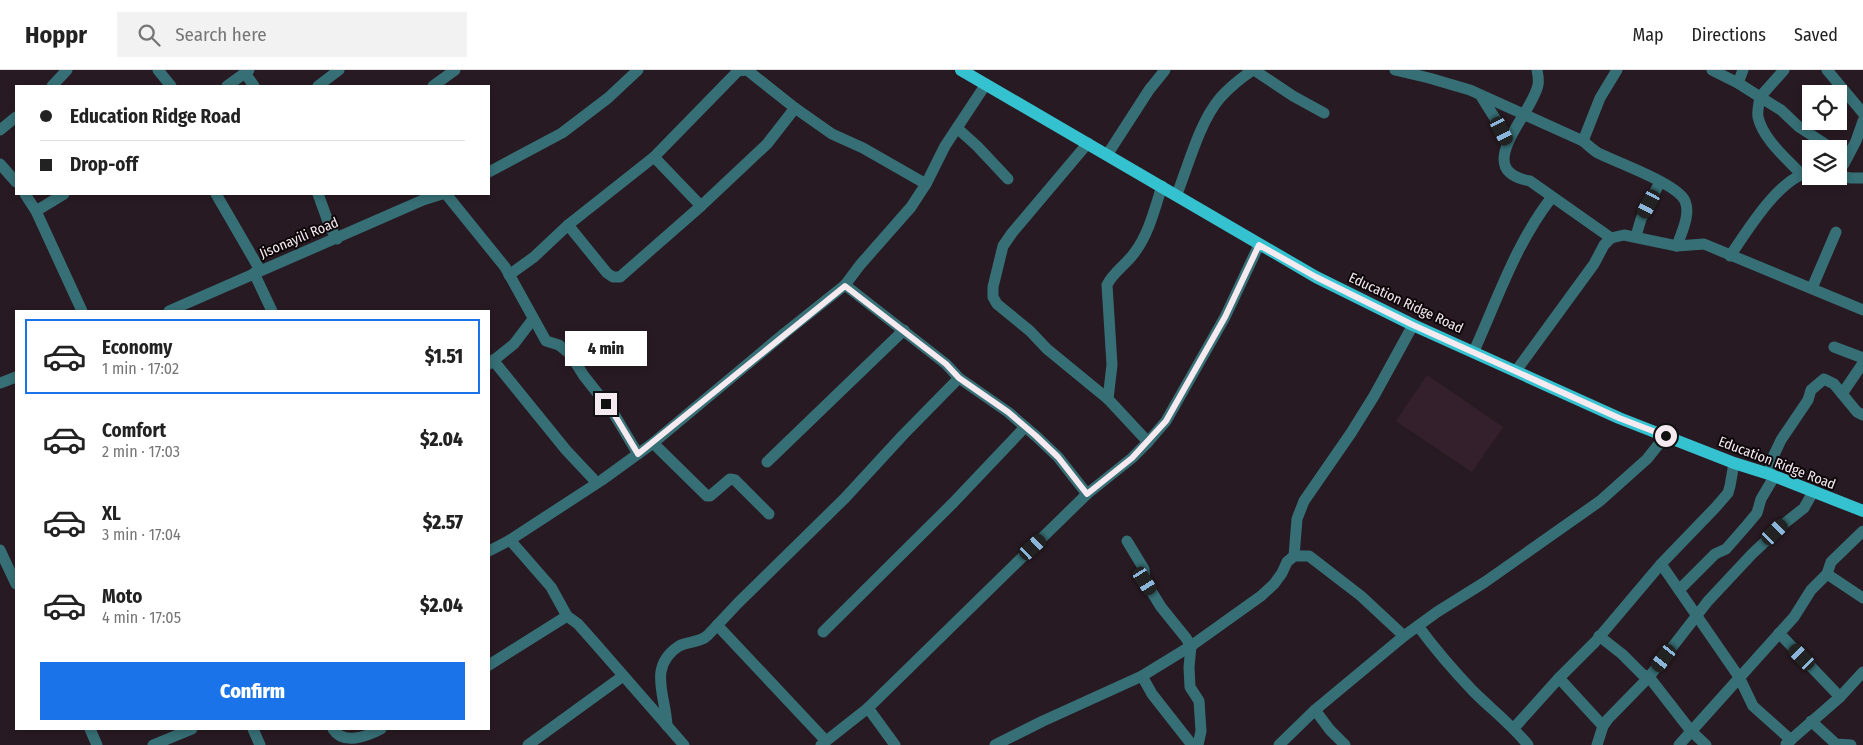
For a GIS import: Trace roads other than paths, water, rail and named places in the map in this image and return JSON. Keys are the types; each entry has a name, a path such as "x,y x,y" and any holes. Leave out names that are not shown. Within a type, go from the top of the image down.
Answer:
{"main road":[{"name":"Education Ridge Road","path":"961,70 1177,194 1259,245 1316,277 1413,325 1611,414 1734,463 1771,475 1863,511"}],"street":[{"path":"53,85 67,70"},
{"path":"158,70 170,85"},
{"path":"319,85 339,70"},
{"path":"434,85 455,70"},
{"path":"490,171 562,133 608,98 638,70"},
{"path":"509,274 534,257 568,225 654,157 738,71 747,70 832,134 863,148 926,184"},
{"path":"1107,155 1149,90 1165,70"},
{"path":"1177,194 1207,119 1220,98 1236,82 1254,70 1293,96 1324,113"},
{"path":"1395,70 1470,90 1583,142 1598,153 1640,171 1681,194 1686,202 1688,212 1677,246"},
{"path":"1537,70 1538,86 1504,153 1506,168 1517,179 1530,181 1611,238"},
{"path":"1583,142 1600,98 1617,70"},
{"path":"1712,70 1738,83 1781,110 1799,127 1818,140"},
{"path":"1738,83 1743,70"},
{"path":"1784,70 1760,97 1758,115 1762,128 1771,141 1802,169"},
{"path":"1827,70 1863,113"},
{"path":"227,85 247,71 254,85"},
{"path":"490,550 510,540 597,483 654,443 786,332 845,286 860,265 911,207 926,184 945,146 986,84"},
{"path":"1481,96 1508,142"},
{"path":"568,225 607,273 613,277 620,277 701,206 767,144 795,108"},
{"path":"0,130 15,118"},
{"path":"1847,153 1856,141 1863,121"},
{"path":"957,128 1008,179"},
{"path":"1088,143 1003,246 996,272 993,297 1003,310 1108,399 1148,442"},
{"path":"654,157 701,206"},
{"path":"0,164 15,181"},
{"path":"1730,256 1762,209 1782,188 1802,176"},
{"path":"1847,177 1863,178"},
{"path":"1636,236 1640,219 1660,182"},
{"path":"1108,399 1112,364 1107,285 1110,279 1135,252 1147,233 1162,186"},
{"path":"26,195 36,211 82,310"},
{"path":"36,211 62,195"},
{"path":"217,195 257,272 272,310"},
{"path":"318,195 330,227 337,239"},
{"name":"Jisonayili Road","path":"171,310 423,200 440,195"},
{"path":"445,195 505,267 546,340 559,345 570,354 584,376 614,414 638,454"},
{"path":"1474,351 1512,262 1537,216 1552,197"},
{"path":"1812,288 1836,232"},
{"path":"1516,371 1594,264 1604,245 1611,238 1624,235 1677,246 1704,244 1863,310"},
{"path":"717,625 823,743 868,708 1087,494 1132,458 1148,442 1166,421 1225,317 1259,245"},
{"path":"845,286 904,330 946,364 959,378 1008,412 1058,457 1087,494"},
{"path":"533,319 514,344 491,362 566,450 597,483"},
{"path":"995,745 1142,676 1191,646 1262,596 1274,584 1295,550 1297,520 1304,500 1336,457 1365,411 1413,325"},
{"path":"767,462 904,330"},
{"path":"1834,347 1863,358"},
{"path":"1842,394 1863,363"},
{"path":"1,380 15,377"},
{"path":"668,726 660,683 660,670 667,658 680,646 703,640 845,498 959,378"},
{"path":"1679,590 1715,554 1726,549 1757,514 1771,475 1772,459 1781,440 1816,384 1824,379 1834,384 1857,412 1863,415"},
{"path":"823,632 953,503 1025,427"},
{"path":"1279,745 1315,710 1404,636 1500,572 1600,501 1646,459 1666,436"},
{"path":"654,443 707,496 710,496 730,479 735,480 769,514"},
{"path":"1514,728 1599,636 1661,564 1728,493 1734,463"},
{"path":"1597,745 1603,726 1608,719 1649,677 1697,614 1752,554 1804,508 1813,492"},
{"path":"1679,745 1794,617 1811,590 1827,574 1831,562 1863,531"},
{"path":"510,540 550,588 567,616 578,624 684,745"},
{"path":"1127,540 1144,569 1145,581 1161,607 1191,646 1188,667 1190,687 1199,701 1202,731 1198,745"},
{"path":"0,550 4,570 15,583"},
{"path":"1295,550 1309,556 1351,587 1404,636"},
{"path":"1661,564 1739,677 1753,706 1788,742 1840,697 1863,672"},
{"path":"1827,574 1863,598"},
{"path":"490,664 567,616"},
{"path":"1418,626 1439,654 1474,692 1514,728 1528,745"},
{"path":"1779,633 1840,697"},
{"path":"1599,636 1622,654 1642,674 1649,677 1691,731 1706,745"},
{"path":"528,745 623,676"},
{"path":"1142,676 1152,694 1192,745"},
{"path":"1559,678 1603,726"},
{"path":"868,708 895,745"},
{"path":"1315,710 1330,730 1346,745"},
{"path":"1811,721 1836,744 1852,745"},
{"path":"90,730 97,745"},
{"path":"153,745 190,730"},
{"path":"253,730 260,745"},
{"path":"333,730 335,734 345,740 354,741 379,730"}]}
